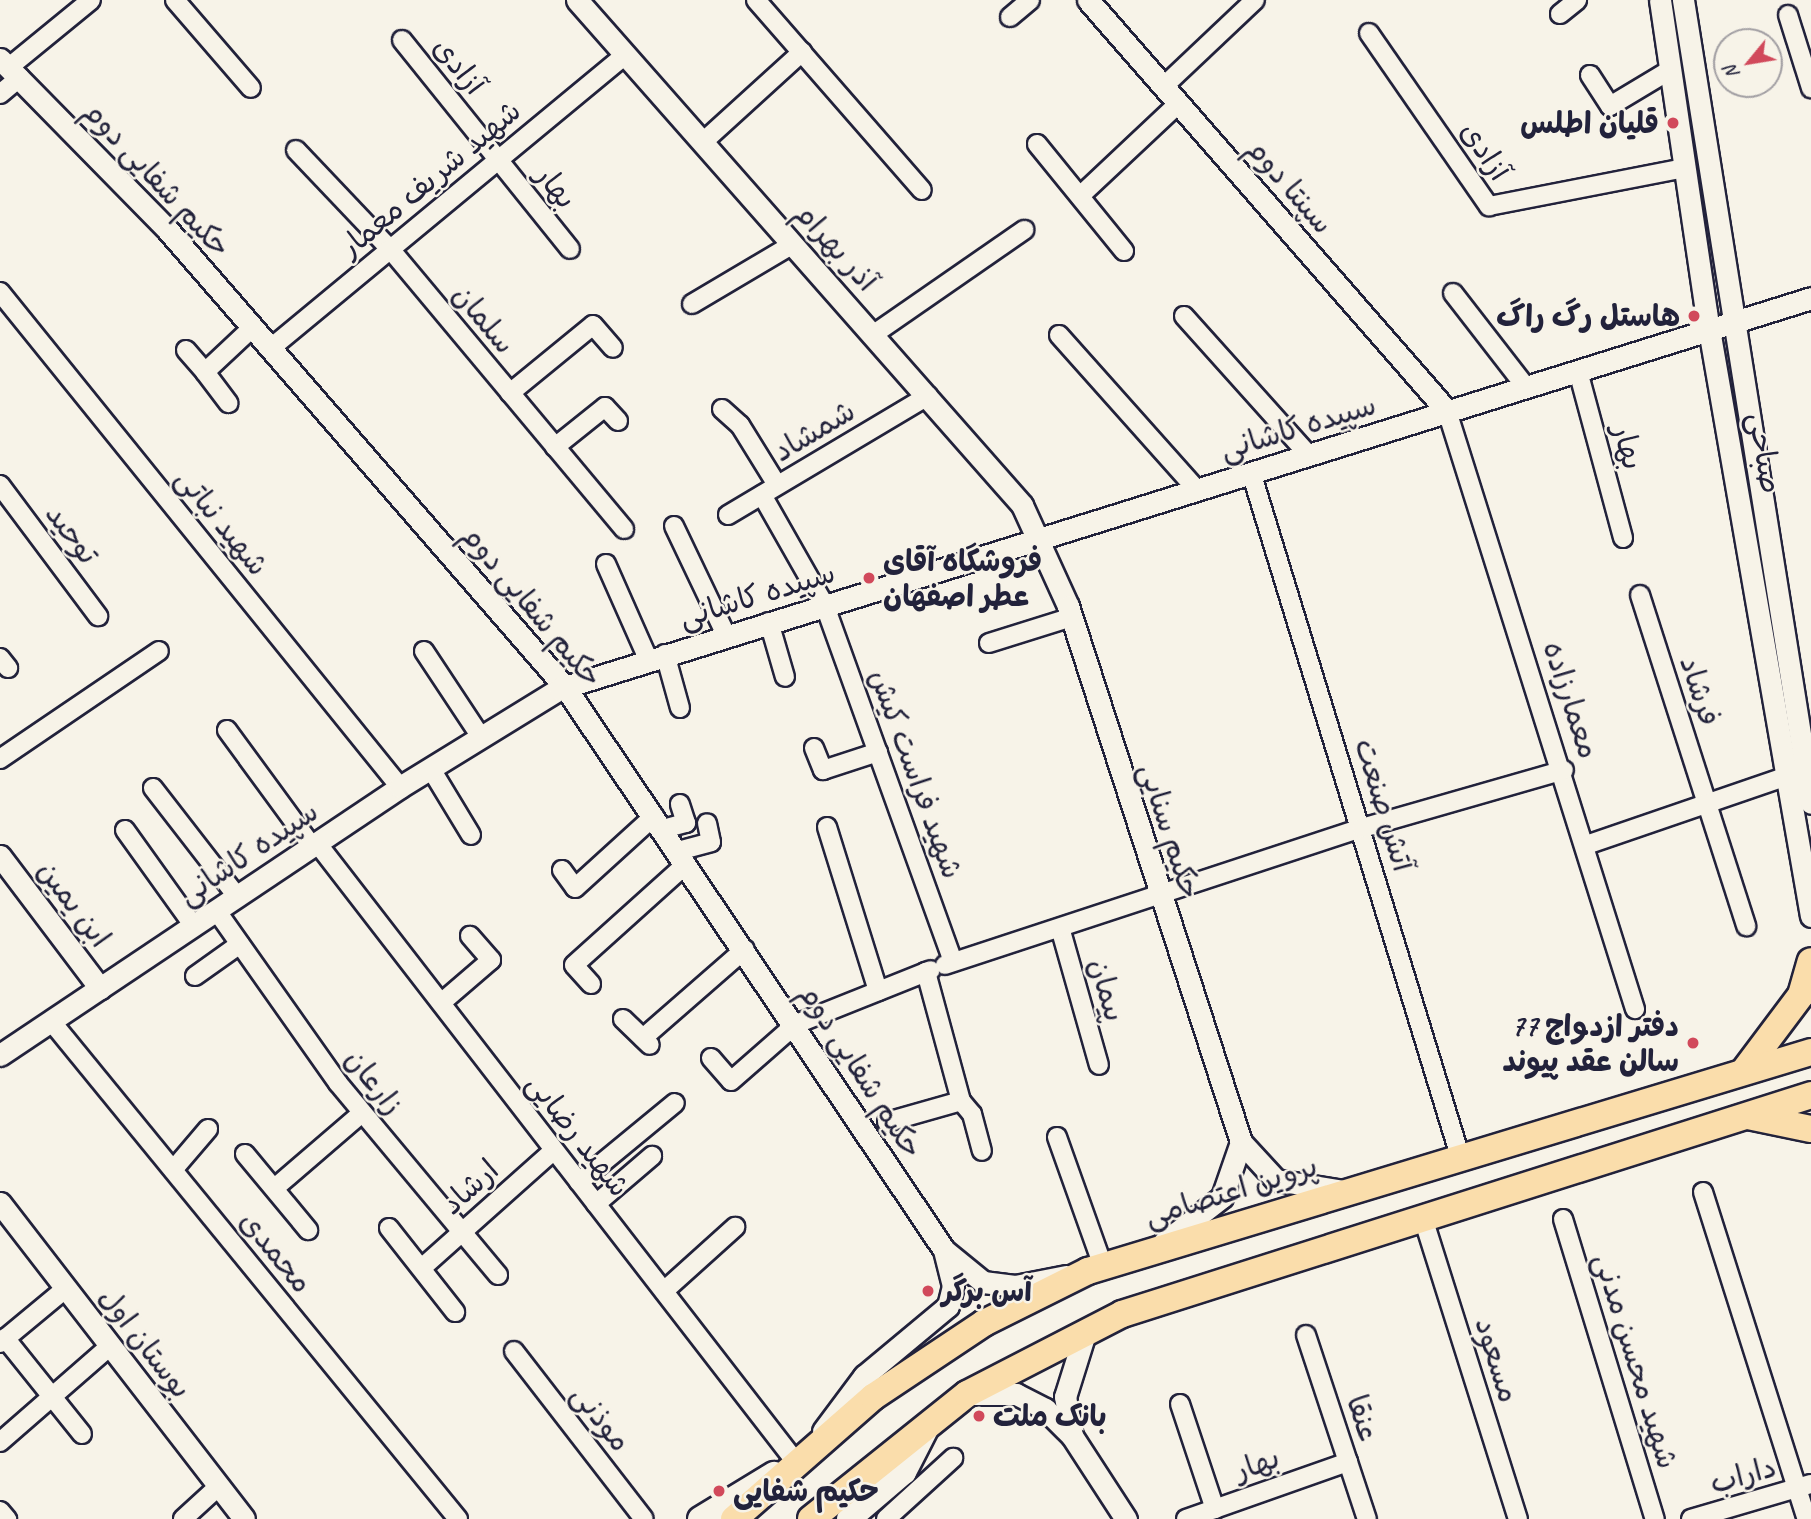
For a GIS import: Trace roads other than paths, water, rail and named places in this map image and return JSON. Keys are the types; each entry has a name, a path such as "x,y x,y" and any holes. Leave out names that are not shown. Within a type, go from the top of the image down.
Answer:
{"main road":[{"path":"1744,1070 1801,995 1811,961"},
{"name":"پروین اعتصامی","path":"734,1519 804,1452 974,1329 1096,1269 1344,1191 1811,1052"},
{"path":"811,1519 931,1419 967,1394 1086,1330 1234,1275 1423,1218 1811,1094"},
{"path":"1746,1115 1811,1129"},
{"path":"849,1519 904,1472 931,1419"},
{"path":"700,1519 804,1452"}],"street":[{"path":"0,94 9,68 90,0"},
{"path":"175,0 250,88"},
{"name":"آذر بهرام","path":"577,0 1003,477 1041,539"},
{"path":"756,0 922,190"},
{"path":"1010,17 1030,0"},
{"name":"سپنتا دوم","path":"1088,0 1447,411"},
{"path":"1164,86 1255,0"},
{"path":"1560,14 1577,0"},
{"name":"صباحی","path":"1660,0 1710,330 1811,916"},
{"name":"صباحی","path":"1683,0 1811,803"},
{"path":"1788,15 1811,88"},
{"name":"آزادی","path":"1369,33 1489,206 1685,168"},
{"name":"آزادی","path":"402,40 498,160"},
{"path":"703,142 802,52"},
{"name":"شهید شریف معمار","path":"271,348 625,54"},
{"name":"حکیم شفایی دوم","path":"9,68 253,327 565,687 796,1024 944,1250"},
{"path":"1590,75 1610,106 1670,70"},
{"path":"1080,196 1179,103"},
{"path":"1037,144 1124,251"},
{"name":"سلمان","path":"296,150 390,249 624,529"},
{"name":"بهار","path":"498,160 570,249"},
{"path":"874,334 1024,230"},
{"path":"692,304 793,244"},
{"name":"شهید نباتی","path":"0,292 400,787"},
{"path":"1453,293 1526,387"},
{"name":"سپیده کاشانی","path":"0,1055 400,787 565,687 656,656 825,606 1811,298"},
{"path":"1184,316 1308,454"},
{"path":"510,393 593,325 613,348"},
{"path":"205,372 253,327"},
{"path":"1059,335 1197,490"},
{"path":"186,350 228,403"},
{"name":"بهار","path":"1578,371 1623,538"},
{"name":"شمشاد","path":"727,515 928,396"},
{"path":"555,447 605,407 618,421"},
{"name":"شهید فراست کیش","path":"722,409 740,425 825,606 878,752 939,967 961,1101 972,1114 982,1151"},
{"name":"معمارزاده","path":"1447,411 1564,770 1635,1009"},
{"name":"آتش صنعت","path":"1251,472 1362,828 1460,1156"},
{"name":"توحید","path":"0,485 98,616"},
{"path":"674,526 726,635"},
{"name":"حکیم سنایی","path":"1041,539 1072,617 1158,894 1241,1142"},
{"path":"606,564 656,656 680,708"},
{"name":"فرشاد","path":"1640,595 1746,926"},
{"path":"989,643 1072,617"},
{"path":"769,622 785,677"},
{"path":"0,760 159,651"},
{"path":"424,651 481,737"},
{"name":"شهید رضایی","path":"227,730 664,1291 804,1452"},
{"path":"814,748 823,770 878,752"},
{"path":"430,769 471,835"},
{"path":"711,1058 731,1081 796,1024 939,967 1061,931 1158,894 1362,828 1564,770"},
{"path":"1586,845 1788,776"},
{"path":"153,789 236,895"},
{"path":"562,870 575,888 658,823 686,823 680,804"},
{"path":"591,984 574,965 682,858 711,842 707,823"},
{"path":"827,827 878,991"},
{"path":"125,830 193,925"},
{"name":"ابن یمین","path":"0,856 100,988"},
{"name":"زارعان","path":"216,910 362,1113 454,1228 466,1229 498,1275"},
{"name":"پیمان","path":"1061,931 1099,1065"},
{"path":"441,1003 491,960 470,936"},
{"path":"195,976 240,944"},
{"path":"623,1019 646,1042 745,949"},
{"name":"محمدی","path":"51,1021 458,1519"},
{"path":"887,1122 961,1101"},
{"path":"579,1182 675,1103"},
{"path":"277,1186 362,1113"},
{"path":"173,1170 208,1129"},
{"path":"944,1250 975,1278 996,1285 1096,1269 1057,1137"},
{"path":"1155,1249 1222,1196 1241,1142 1276,1180 1344,1191"},
{"name":"ارشاد","path":"424,1266 554,1150"},
{"path":"245,1154 277,1186 307,1230"},
{"path":"596,1204 652,1156"},
{"path":"1703,1192 1804,1486 1807,1519"},
{"name":"بوستان اول","path":"0,1203 244,1519"},
{"name":"مسعود","path":"1423,1218 1518,1519"},
{"name":"شهید محسن مدنی","path":"1563,1219 1655,1519"},
{"path":"664,1291 735,1227"},
{"path":"389,1228 424,1266 455,1312"},
{"path":"804,1452 864,1376 948,1306 953,1286 944,1250"},
{"path":"65,1289 3,1341 82,1434"},
{"path":"1072,1436 1065,1397 1086,1330"},
{"name":"عنقا","path":"1306,1335 1367,1519"},
{"path":"0,1442 111,1345"},
{"name":"موذنی","path":"514,1351 644,1519"},
{"path":"967,1394 1016,1394 1045,1409 1072,1436 1126,1519"},
{"path":"1180,1404 1215,1509"},
{"path":"886,1519 953,1458"},
{"name":"بهار","path":"1186,1519 1348,1462"},
{"path":"183,1519 219,1486"},
{"name":"داراب","path":"1691,1519 1804,1486"},
{"path":"0,1511 7,1519"}],"place":[{"name":"قلیان اطلس","path":"1673,123"},
{"name":"هاستل رگ راگ","path":"1694,316"},
{"name":"فروشگاه آقای عطر اصفهان","path":"869,578"},
{"name":"دفتر ازدواج 77 سالن عقد پیوند","path":"1693,1043"},
{"name":"آس برگر","path":"928,1291"},
{"name":"بانک ملت","path":"979,1416"},
{"name":"حکیم شفایی","path":"719,1491"}]}
